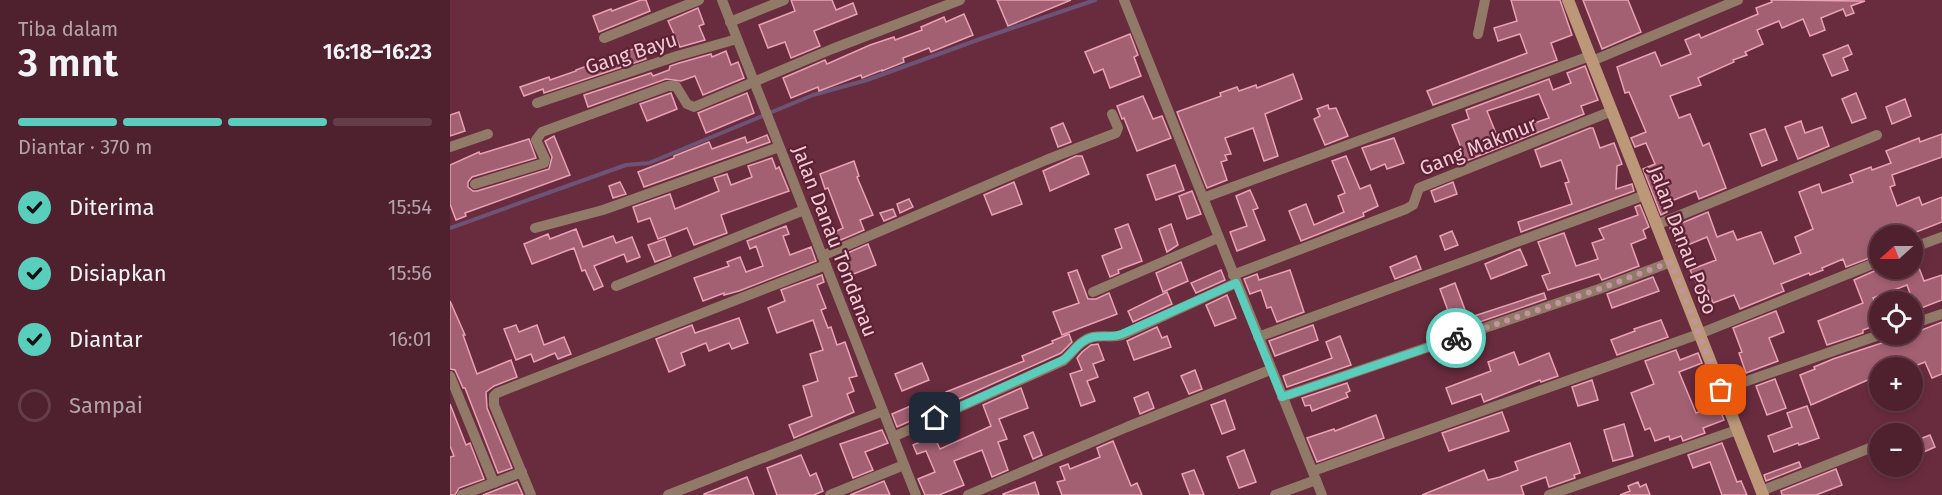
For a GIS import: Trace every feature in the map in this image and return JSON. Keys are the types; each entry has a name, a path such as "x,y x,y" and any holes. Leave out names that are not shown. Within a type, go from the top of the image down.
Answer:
{"street":[{"path":"604,38 699,0"},
{"name":"Jalan Danau Tondanau","path":"722,0 916,495"},
{"path":"730,22 783,0"},
{"path":"475,184 544,163 545,159 536,140 539,134 668,86 676,86 687,104 694,107 832,49 960,0"},
{"path":"1124,0 1270,370 1322,495"},
{"path":"1478,34 1485,0"},
{"name":"Jalan Danau Poso","path":"1568,0 1762,493"},
{"path":"1203,198 1591,58 1730,1"},
{"name":"Gang Bayu","path":"537,103 677,56 737,39"},
{"name":"Gang Makmur","path":"893,437 1063,360 1077,345 1091,337 1114,337 1122,334 1234,279 1406,209 1413,205 1419,188 1612,111"},
{"path":"531,495 494,405 494,396 497,393 824,261 1046,160 1116,133 1118,128 1112,114"},
{"path":"450,147 488,134"},
{"path":"1656,225 1877,135"},
{"path":"535,228 603,210 779,147"},
{"path":"1258,337 1645,195"},
{"path":"616,286 804,210"},
{"path":"1923,244 1942,237"},
{"path":"1093,292 1218,238"},
{"path":"1282,397 1599,289 1671,262"},
{"path":"1275,495 1314,476 1699,334 1869,265"},
{"path":"1923,320 1942,314"},
{"path":"1721,390 1869,339"},
{"path":"968,495 1126,427 1270,370"},
{"path":"450,377 494,483"},
{"path":"668,495 883,411"},
{"path":"1549,495 1737,430"},
{"path":"1762,493 1869,449"},
{"path":"830,495 904,465"},
{"path":"462,495 522,472"}],"building":[{"path":"646,0 650,11 599,32 593,16"},
{"path":"791,0 832,0 836,10 853,3 857,14 814,31 820,46 791,58 785,42 768,48 759,25 795,11"},
{"path":"997,0 1071,0 1008,26"},
{"path":"1511,0 1560,0 1572,35 1551,43 1557,60 1433,105 1427,91 1527,53 1520,34 1498,41 1494,28 1517,21"},
{"path":"1583,0 1628,0 1641,32 1602,49"},
{"path":"1771,0 1865,1 1851,6 1854,13 1846,16 1843,9 1821,18 1825,30 1810,36 1803,19 1782,28 1779,21 1757,30 1763,44 1745,52 1747,55 1733,60 1734,62 1698,78 1701,85 1670,96 1679,118 1690,114 1703,146 1709,143 1726,188 1699,199 1696,191 1664,204 1667,212 1661,215 1643,169 1655,164 1646,143 1635,147 1631,138 1646,132 1629,92 1625,93 1617,67 1655,52 1661,66 1691,54 1685,40 1699,34 1701,38 1758,14 1756,8 1772,2"},
{"path":"698,8 704,24 699,26 705,40 680,47 668,21"},
{"path":"964,14 973,35 931,52 929,48 903,58 904,62 862,78 861,75 819,91 818,87 791,98 783,78 825,60 827,64 870,45 894,37 895,40 922,30 921,27 944,17 946,22"},
{"path":"1130,34 1138,55 1134,57 1141,76 1110,88 1103,69 1094,73 1085,52"},
{"path":"1848,45 1852,54 1843,58 1848,70 1832,76 1823,55"},
{"path":"641,46 646,59 544,93 543,89 524,96 520,87 549,77 550,80"},
{"path":"726,51 731,65 738,62 744,78 703,95 695,76 681,81 666,79 588,107 584,95 651,73 653,76 679,63 711,54 712,57"},
{"path":"1585,66 1598,100 1581,106 1584,114 1461,163 1456,152 1462,150 1452,125 1469,119 1466,110 1549,79 1553,90 1571,83 1567,73","holes":["1539,94 1549,118 1497,136 1487,111"]},
{"path":"1293,74 1302,99 1265,114 1278,156 1264,161 1253,128 1225,138 1231,154 1225,155 1227,160 1221,162 1227,180 1207,188 1177,112 1221,96 1220,93 1237,87 1239,91 1256,85 1257,88"},
{"path":"671,93 677,109 647,121 640,104"},
{"path":"747,93 754,113 706,133 698,113"},
{"path":"1856,93 1866,118 1852,123 1842,99"},
{"path":"1143,96 1153,119 1162,116 1171,138 1137,151 1117,106"},
{"path":"1905,99 1911,116 1892,124 1886,107"},
{"path":"1328,105 1329,109 1336,108 1348,136 1325,145 1314,119 1320,116 1317,109"},
{"path":"459,112 465,131 450,136 450,115"},
{"path":"1801,121 1805,133 1822,127 1829,146 1798,159 1785,127"},
{"path":"1063,123 1071,142 1058,147 1051,128"},
{"path":"1593,128 1600,148 1614,143 1622,164 1617,166 1616,189 1632,184 1634,191 1521,232 1518,222 1572,204 1565,183 1569,182 1561,160 1541,167 1535,150"},
{"path":"1765,129 1777,160 1762,166 1750,134"},
{"path":"1942,134 1942,157 1892,175 1895,185 1890,187 1897,206 1919,197 1922,205 1942,197 1942,222 1923,229 1923,225 1869,225 1869,258 1846,267 1843,259 1822,268 1823,270 1781,284 1784,291 1740,309 1734,295 1713,303 1707,288 1700,290 1690,270 1716,260 1707,237 1678,249 1670,228 1708,212 1717,237 1733,231 1737,240 1761,232 1774,264 1801,253 1795,237 1813,229 1799,192 1819,184 1822,193 1853,182 1850,175 1891,163 1886,151 1919,138 1920,142"},
{"path":"767,135 770,142 644,187 638,172 709,142 712,149 745,137 747,143"},
{"path":"554,136 570,175 465,213 466,216 456,220 450,204 450,165 479,152 480,154 529,139 536,158 472,177 468,182 468,187 477,191 549,169 552,157 545,141"},
{"path":"1394,138 1404,163 1387,169 1385,164 1371,170 1362,148"},
{"path":"1076,156 1082,156 1089,174 1050,191 1043,171"},
{"path":"1346,156 1360,189 1370,185 1378,206 1363,213 1364,216 1301,241 1289,211 1306,204 1314,225 1344,212 1338,196 1345,193 1332,161"},
{"path":"772,158 776,169 779,167 789,191 721,215 727,233 694,245 687,228 658,239 650,218 638,222 633,207 670,194 675,209 719,191 714,178 727,174 731,185 752,177 748,166"},
{"path":"854,161 859,176 857,177 873,215 860,220 864,230 834,243 831,234 843,228 828,188 825,189 820,174"},
{"path":"1175,165 1184,190 1156,200 1147,175"},
{"path":"620,182 626,194 613,198 609,186"},
{"path":"1014,182 1022,204 992,215 984,195"},
{"path":"1453,182 1457,194 1435,202 1431,191"},
{"path":"1250,190 1258,208 1253,210 1265,240 1237,251 1230,232 1247,226 1236,196"},
{"path":"1192,191 1201,214 1187,219 1179,196"},
{"path":"909,199 913,207 900,213 897,204"},
{"path":"1640,205 1649,227 1643,230 1646,238 1631,244 1639,266 1602,280 1599,274 1548,290 1542,276 1550,273 1538,242 1564,233 1576,266 1598,259 1592,243 1604,239 1599,229 1638,215 1635,207"},
{"path":"893,209 896,216 884,221 880,213"},
{"path":"1128,224 1142,261 1118,270 1119,273 1110,277 1102,256 1122,248 1115,229"},
{"path":"1171,224 1178,245 1167,252 1159,229"},
{"path":"786,226 789,234 783,236 790,255 811,247 816,261 739,291 724,295 724,293 703,301 694,278 729,266 727,262 740,257 746,272 763,266 756,246 750,249 747,241"},
{"path":"576,229 583,247 613,236 616,243 632,237 640,257 627,262 624,254 594,266 603,286 594,290 585,270 582,271 574,248 532,264 524,244 548,234 550,239"},
{"path":"1452,231 1458,245 1445,250 1440,236"},
{"path":"665,239 671,256 655,262 648,245"},
{"path":"868,244 876,265 851,275 843,255"},
{"path":"1520,249 1527,265 1491,279 1485,264"},
{"path":"1416,256 1421,269 1395,279 1390,267"},
{"path":"1181,262 1188,281 1163,292 1156,273"},
{"path":"1077,270 1088,299 1096,299 1109,293 1117,314 1062,335 1053,312 1079,303 1068,273"},
{"path":"1221,270 1225,280 1196,293 1191,283"},
{"path":"1290,270 1304,312 1277,322 1271,307 1267,308 1261,290 1250,294 1244,279 1257,274 1259,280"},
{"path":"1869,273 1869,279 1923,278 1924,281 1942,275 1942,300 1923,307 1923,291 1909,291 1907,285 1891,291 1869,291 1869,328 1863,330 1863,333 1827,345 1818,321 1863,303 1854,280"},
{"path":"822,275 824,282 817,285 826,308 821,310 828,328 831,327 837,345 845,342 857,376 849,378 854,391 847,394 854,412 794,438 789,425 812,416 803,386 818,381 810,354 823,350 813,320 777,333 768,308 785,301 781,290"},
{"path":"1653,277 1659,291 1612,308 1607,294"},
{"path":"1455,283 1468,318 1544,293 1546,299 1468,326 1467,322 1454,327 1440,289"},
{"path":"1167,292 1172,304 1133,322 1128,311"},
{"path":"1227,295 1236,318 1215,326 1206,305"},
{"path":"450,301 465,335 463,335 477,374 511,360 517,377 494,386 486,392 487,408 512,468 498,473 465,388 455,370 450,369"},
{"path":"1776,311 1784,332 1769,338 1778,361 1746,373 1739,353 1742,352 1733,328"},
{"path":"739,318 748,343 732,349 729,343 709,351 706,343 681,353 685,365 669,372 656,339 692,325 695,333"},
{"path":"1661,320 1668,337 1617,355 1611,340"},
{"path":"1942,322 1942,374 1932,378 1925,362 1923,363 1923,357 1869,357 1869,379 1811,405 1800,375 1833,359 1876,345 1923,345 1923,330"},
{"path":"516,325 519,332 537,325 544,345 564,337 571,354 558,359 555,353 534,362 531,354 516,360 504,329"},
{"path":"1313,325 1318,340 1275,356 1269,341"},
{"path":"1157,327 1162,338 1167,336 1171,347 1134,360 1127,341"},
{"path":"1069,334 1072,342 1061,353 950,403 946,392 1024,361 1022,356"},
{"path":"1340,336 1351,365 1287,387 1283,376 1332,358 1326,342"},
{"path":"1098,344 1104,360 1093,364 1098,377 1087,381 1095,401 1081,406 1070,374 1082,370 1077,358 1082,352 1091,345"},
{"path":"1676,350 1680,360 1698,353 1702,363 1679,372 1696,413 1718,404 1724,420 1703,428 1705,433 1683,441 1681,436 1670,440 1669,436 1655,441 1650,428 1645,430 1631,393 1654,384 1645,361"},
{"path":"1514,352 1519,365 1549,353 1558,376 1541,382 1540,380 1484,402 1481,394 1452,404 1446,388 1491,371 1488,362"},
{"path":"922,363 929,380 902,391 895,374"},
{"path":"1195,370 1202,389 1189,394 1181,376"},
{"path":"1775,379 1786,408 1767,415 1756,386"},
{"path":"1592,380 1598,400 1578,406 1572,387"},
{"path":"1347,383 1350,391 1346,393 1348,397 1312,411 1310,405 1305,406 1302,398"},
{"path":"1021,388 1028,408 999,419 1007,439 998,442 1008,470 992,477 982,450 954,461 964,485 939,495 925,495 918,479 935,472 926,451 917,454 913,445 934,436 940,449 991,426 983,405"},
{"path":"1148,392 1154,408 1140,414 1134,398"},
{"path":"927,399 932,411 897,427 892,414"},
{"path":"1225,400 1235,429 1222,434 1211,405"},
{"path":"450,404 466,445 470,443 484,479 459,488 455,495 450,495 450,457 454,456 450,446"},
{"path":"1807,406 1819,438 1774,452 1768,436 1792,427 1787,413"},
{"path":"1502,412 1509,431 1449,451 1442,433"},
{"path":"1376,415 1384,438 1317,462 1307,438 1334,429 1335,431"},
{"path":"1624,424 1633,456 1613,461 1604,430"},
{"path":"882,430 888,443 865,452 873,470 853,478 840,444"},
{"path":"1033,432 1042,455 1033,459 1024,436"},
{"path":"1930,435 1935,447 1923,452 1923,438"},
{"path":"1113,441 1131,486 1137,483 1142,495 1062,495 1057,482 1065,480 1060,467 1068,464 1070,469 1100,457 1097,448"},
{"path":"1570,443 1580,473 1574,475 1575,478 1549,487 1546,477 1521,486 1524,495 1422,495 1484,470 1488,480 1500,477 1518,470 1515,462"},
{"path":"1722,443 1737,482 1741,481 1747,495 1722,495 1710,462 1693,468 1688,455"},
{"path":"1244,450 1256,482 1239,488 1227,457"},
{"path":"801,455 810,476 816,473 823,491 814,495 777,495 767,468"},
{"path":"1799,462 1801,467 1766,481 1764,475"},
{"path":"1836,469 1842,485 1816,495 1782,495 1781,491"},
{"path":"1194,470 1204,495 1190,495 1182,474"},
{"path":"747,477 754,495 704,495 704,494"},
{"path":"884,481 890,495 850,495"},
{"path":"517,482 523,495 483,495 496,490"},
{"path":"1035,482 1039,495 1003,495 1003,494"},
{"path":"1638,482 1640,487 1646,484 1650,495 1620,495 1630,491 1628,486"}],"waterway":[{"path":"450,228 626,165 649,163 813,95 867,80 1095,0"}],"way so far":[{"path":"1456,338 1671,262 1721,390"}],"route":[{"path":"935,418 1063,360 1077,345 1091,337 1114,337 1236,283 1282,397 1456,338"}]}
